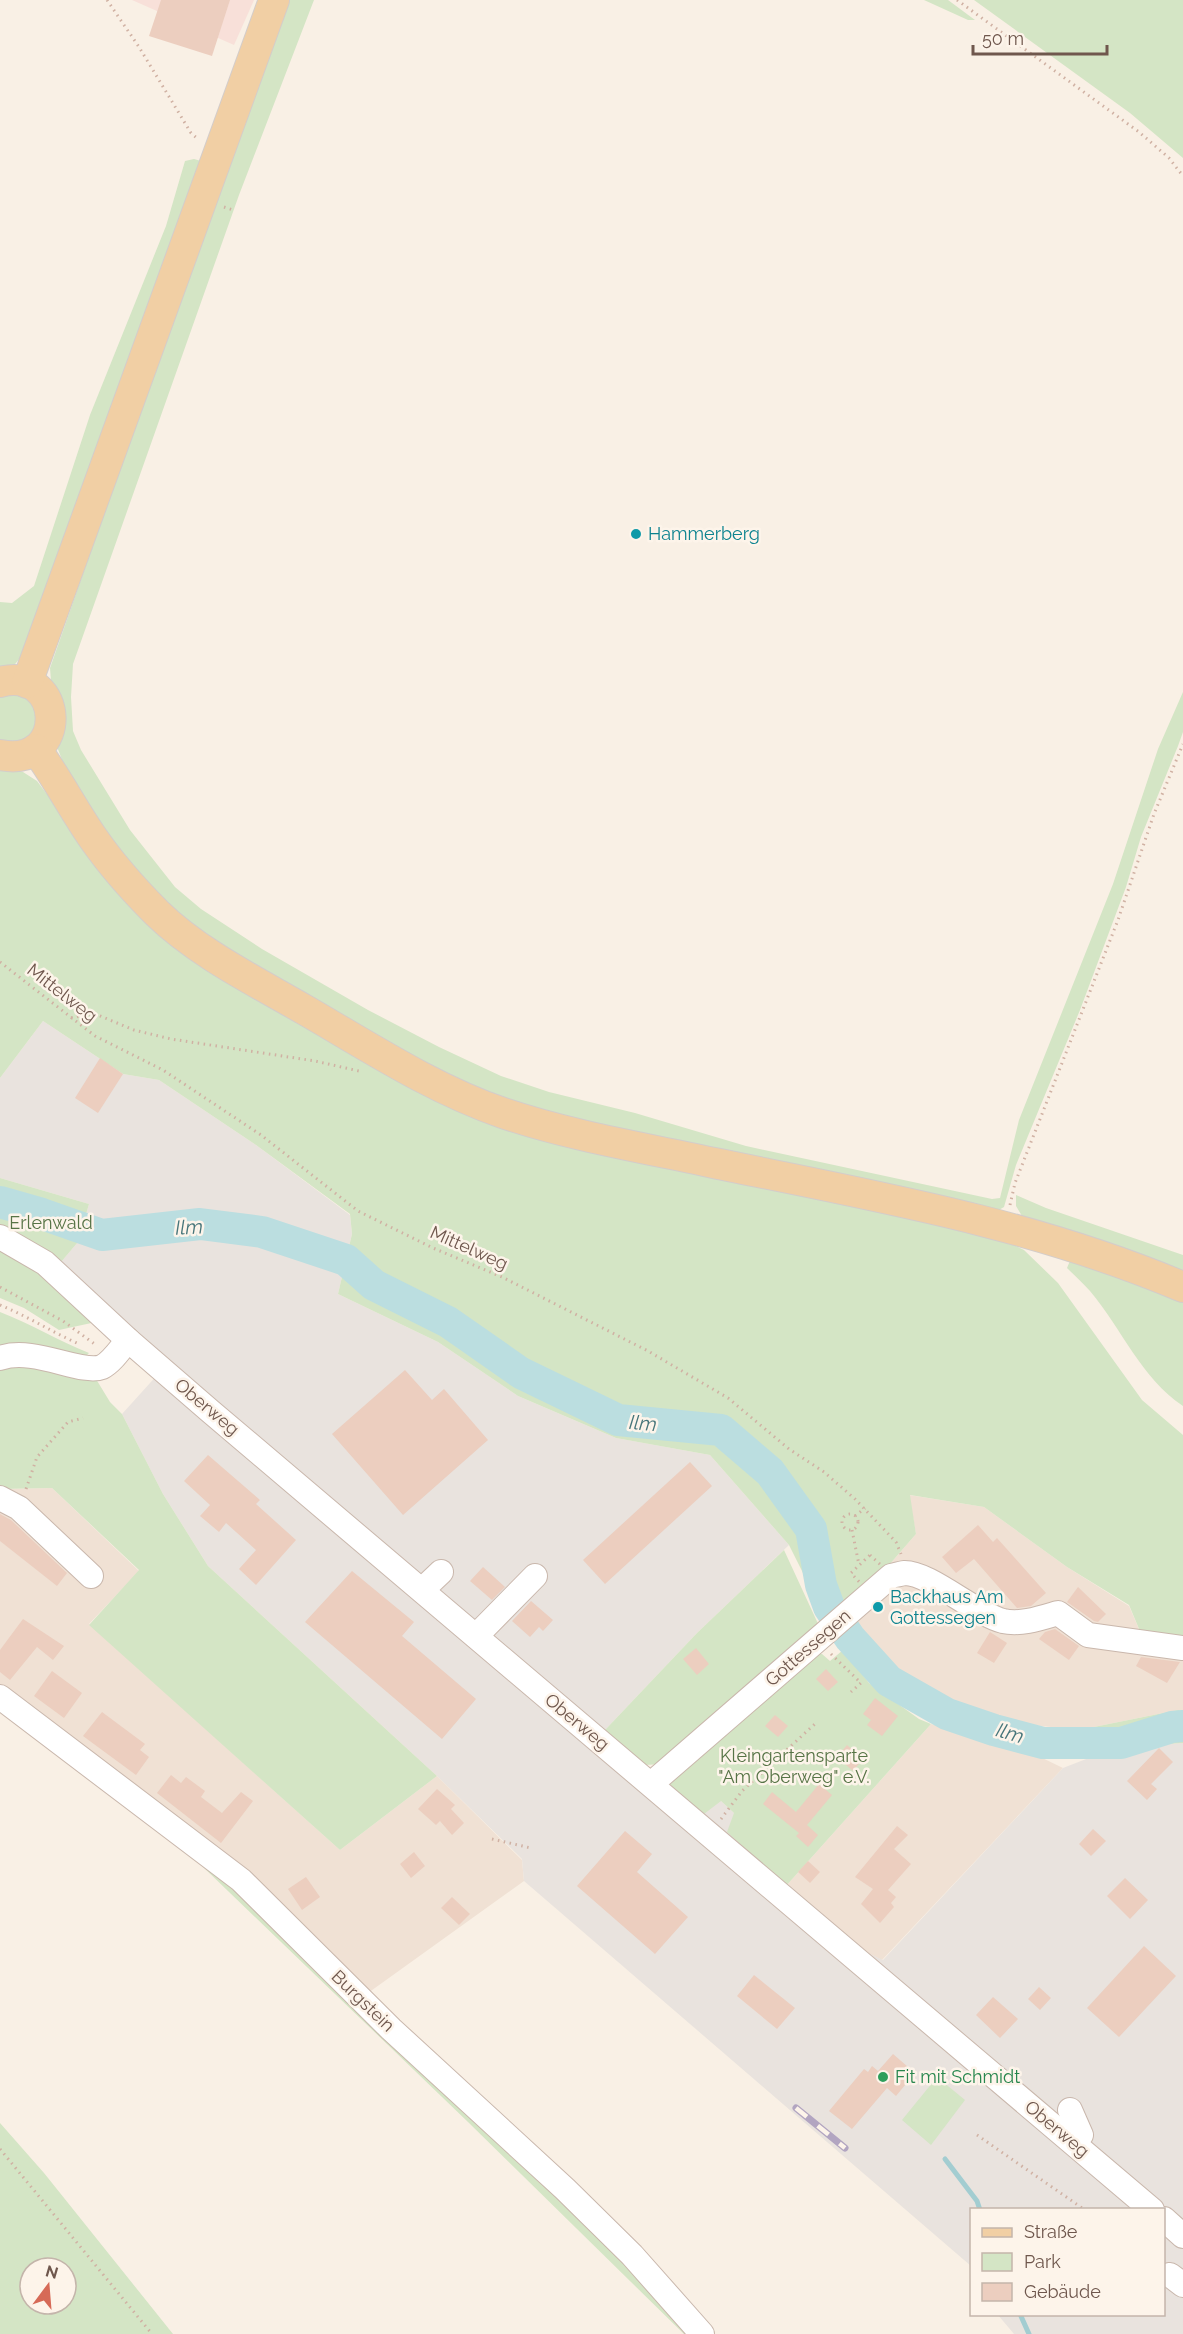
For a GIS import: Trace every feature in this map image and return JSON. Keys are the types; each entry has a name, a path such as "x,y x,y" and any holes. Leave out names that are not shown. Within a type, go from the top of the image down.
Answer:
{"main road":[{"path":"0,755 22,756 36,749 48,734 51,711 43,694 14,682 219,152 274,0"},
{"path":"36,749 93,838 158,914 184,936 283,998 458,1095 503,1113 566,1131 923,1205 1005,1225 1103,1255 1183,1287"}],"street":[{"name":"Oberweg","path":"0,1237 63,1272 120,1348 422,1590 710,1836 1082,2134 1150,2208"},
{"path":"0,1358 9,1355 33,1355 91,1369 102,1367 120,1348"},
{"path":"10,1503 92,1576"},
{"path":"422,1590 441,1572"},
{"path":"906,1573 920,1576 1005,1622 1020,1622 1058,1613 1088,1635 1183,1648"},
{"name":"Gottessegen","path":"651,1784 891,1576 906,1573"},
{"path":"476,1636 535,1576"},
{"name":"Burgstein","path":"0,1697 241,1880 391,2029 565,2188 632,2255 702,2334"},
{"path":"1070,2110 1082,2134"},
{"path":"1165,2220 1183,2236"}],"path":[{"path":"107,0 139,47 191,133 208,148 219,152"},
{"path":"957,0 1139,132 1169,158 1183,176"},
{"path":"1005,1225 1015,1183 1118,920 1154,814 1183,744"},
{"name":"Mittelweg","path":"0,963 95,1036 163,1070 261,1135 358,1211 433,1248 502,1277 700,1380 728,1398 789,1449 824,1472 865,1508 896,1542 906,1573"},
{"path":"71,1018 93,1013 134,1030 171,1039 315,1061 360,1071"},
{"path":"0,1287 120,1348"},
{"path":"0,1305 21,1313 56,1334 120,1348"},
{"path":"10,1503 37,1457 68,1422 83,1418"},
{"path":"855,1516 865,1508"},
{"path":"852,1530 845,1528 842,1520 848,1514 855,1516"},
{"path":"852,1530 858,1523 855,1516"},
{"path":"852,1530 859,1565"},
{"path":"822,1636 861,1683 850,1692"},
{"path":"710,1836 742,1791 817,1722"},
{"path":"492,1839 531,1848"},
{"path":"977,2135 1082,2208"},
{"path":"0,2149 152,2334"}],"shaded area":[{"path":"132,0 254,0 234,45"},
{"path":"43,1021 123,1074 159,1080 256,1145 350,1215 352,1234 338,1294 438,1342 518,1396 616,1438 710,1455 789,1545 697,1633 605,1730 666,1786 721,1801 734,1813 786,1886 866,1952 883,1960 1063,1768 1117,1747 1183,1743 1183,2334 1014,2334 999,2316 1165,2316 1165,2208 970,2208 970,2265 524,1881 522,1859 437,1776 208,1566 163,1494 122,1414 169,1362 79,1283 75,1274 61,1262 78,1242 89,1204 0,1178 0,1078"},
{"path":"52,1488 139,1571 89,1624 340,1850 437,1776 522,1860 524,1881 368,1993 217,1851 0,1684 0,1489"},
{"path":"909,1495 984,1507 1067,1567 1129,1606 1142,1636 1183,1642 1183,1711 1178,1710 1079,1730 1032,1725 980,1714 939,1698 892,1670 841,1610 889,1565 916,1534"},
{"path":"931,1724 1032,1753 1063,1768 882,1960 866,1952 786,1886"}],"green space":[{"path":"284,0 314,0 239,195 73,664 71,697 73,731 81,750 130,830 175,887 201,909 262,949 368,1010 439,1047 501,1076 549,1092 635,1113 746,1146 992,1199 1000,1198 1019,1120 1113,884 1158,749 1183,692 1183,732 1141,837 1126,887 1080,1010 1016,1165 1004,1207 997,1211 537,1112 455,1082 185,923 132,869 91,818 56,744 50,668"},
{"path":"924,0 948,0 975,20 968,20"},
{"path":"974,0 1183,0 1183,158 1130,113"},
{"path":"194,159 201,161 31,644 12,668 0,674 0,602 12,603 34,586 90,415 166,226 185,161"},
{"path":"14,690 38,704 33,741 0,745 0,694"},
{"path":"0,767 23,772 37,781 137,909 471,1113 996,1236 1024,1250 1058,1283 1142,1400 1183,1435 1183,1642 1142,1636 1129,1605 1067,1567 984,1507 910,1495 916,1534 889,1565 839,1605 826,1619 789,1545 710,1455 616,1438 518,1396 438,1342 338,1294 352,1234 350,1214 256,1145 159,1080 123,1074 43,1021 0,1078"},
{"name":"Erlenwald","path":"0,1178 89,1204 78,1242 61,1262 0,1230"},
{"path":"1016,1195 1046,1208 1183,1255 1183,1276 1022,1216 1016,1206"},
{"path":"0,1247 17,1255 96,1322 59,1330 24,1308 0,1298"},
{"path":"1072,1256 1183,1299 1183,1406 1155,1382 1101,1306 1067,1268"},
{"path":"0,1312 89,1353 82,1360 0,1350"},
{"path":"24,1360 96,1379 110,1402 122,1414 163,1494 208,1566 437,1776 340,1850 89,1625 139,1570 52,1488 0,1489 0,1364"},
{"path":"784,1550 820,1628 664,1764 644,1765 605,1730 697,1633"},
{"name":"Kleingartensparte \"Am Oberweg\" e.V.","path":"843,1650 869,1683 919,1719 931,1724 786,1886 727,1832 734,1813 721,1801 704,1814 666,1786 815,1653 822,1654 830,1661"},
{"path":"1178,1710 1183,1711 1183,1743 1117,1747 1079,1730"},
{"path":"201,1865 217,1867 531,2165 692,2334 684,2334"},
{"path":"937,2077 965,2100 931,2145 902,2120"},
{"path":"0,2123 44,2173 173,2334 0,2334"}],"building":[{"path":"161,0 230,0 212,56 149,36"},
{"path":"100,1058 123,1074 98,1113 75,1098"},
{"path":"405,1370 432,1400 444,1389 488,1440 403,1515 332,1434"},
{"path":"208,1455 260,1500 256,1504 296,1540 256,1585 239,1569 256,1550 226,1523 219,1532 200,1516 210,1505 184,1481"},
{"path":"690,1462 712,1486 605,1584 583,1560"},
{"path":"0,1514 11,1520 67,1573 57,1586 0,1541"},
{"path":"978,1525 993,1542 997,1538 1046,1593 1031,1606 1017,1608 974,1559 956,1573 942,1557"},
{"path":"483,1567 505,1587 492,1600 470,1581"},
{"path":"352,1571 414,1622 402,1636 476,1699 442,1739 305,1622"},
{"path":"1078,1587 1106,1614 1098,1622 1067,1602"},
{"path":"531,1601 553,1620 543,1631 539,1627 530,1637 512,1621"},
{"path":"23,1619 64,1646 53,1660 37,1647 10,1680 0,1672 0,1650"},
{"path":"1055,1629 1079,1646 1069,1660 1039,1639 1045,1632"},
{"path":"990,1632 1007,1643 994,1663 977,1653"},
{"path":"696,1648 709,1664 697,1675 683,1659"},
{"path":"1141,1657 1180,1662 1167,1683 1136,1666"},
{"path":"826,1669 838,1682 828,1691 816,1679"},
{"path":"52,1671 82,1693 64,1718 34,1696"},
{"path":"875,1698 898,1716 882,1736 867,1725 871,1720 863,1714"},
{"path":"102,1712 145,1744 140,1750 149,1757 136,1775 83,1736"},
{"path":"775,1715 788,1726 778,1737 765,1726"},
{"path":"847,1745 863,1759 853,1771 837,1757"},
{"path":"1159,1748 1173,1762 1151,1784 1157,1789 1147,1800 1127,1781"},
{"path":"171,1775 181,1783 186,1777 205,1791 201,1797 222,1813 241,1792 253,1801 221,1843 157,1793"},
{"path":"819,1784 832,1795 807,1825 818,1835 808,1847 796,1836 799,1833 763,1804 772,1792 796,1812"},
{"path":"437,1789 455,1805 451,1809 464,1823 452,1835 440,1821 436,1825 418,1809"},
{"path":"897,1826 908,1835 894,1849 911,1864 888,1890 896,1897 891,1903 894,1907 880,1923 861,1904 873,1889 855,1877"},
{"path":"1093,1829 1106,1841 1091,1856 1079,1844"},
{"path":"625,1831 652,1854 637,1872 688,1917 655,1954 577,1886"},
{"path":"414,1852 425,1866 411,1878 400,1864"},
{"path":"808,1861 820,1872 810,1883 798,1872"},
{"path":"306,1877 320,1897 302,1910 288,1889"},
{"path":"1125,1878 1148,1900 1130,1919 1107,1896"},
{"path":"452,1897 470,1914 459,1925 441,1908"},
{"path":"1144,1946 1176,1976 1119,2037 1087,2008"},
{"path":"754,1975 795,2008 777,2029 737,1996"},
{"path":"1039,1987 1051,1998 1040,2010 1028,1999"},
{"path":"993,1997 1018,2019 1000,2038 976,2015"},
{"path":"893,2054 915,2073 896,2096 887,2088 852,2129 829,2111 864,2069 868,2072 872,2066 878,2071"}],"waterway":[{"name":"Ilm","path":"0,1202 102,1235 200,1224 262,1232 346,1260 374,1285 448,1322 521,1373 618,1420 721,1430 770,1472 811,1529 821,1585 829,1607 850,1638 889,1681 947,1714 1043,1743 1121,1743 1172,1727 1183,1726"},
{"path":"945,2159 977,2201 979,2208"},
{"path":"1021,2316 1029,2334"}],"railway":[{"path":"796,2108 845,2148"}],"place":[{"name":"Hammerberg","path":"636,534"},
{"name":"Backhaus Am Gottessegen","path":"878,1607"},
{"name":"Fit mit Schmidt","path":"883,2077"}]}
